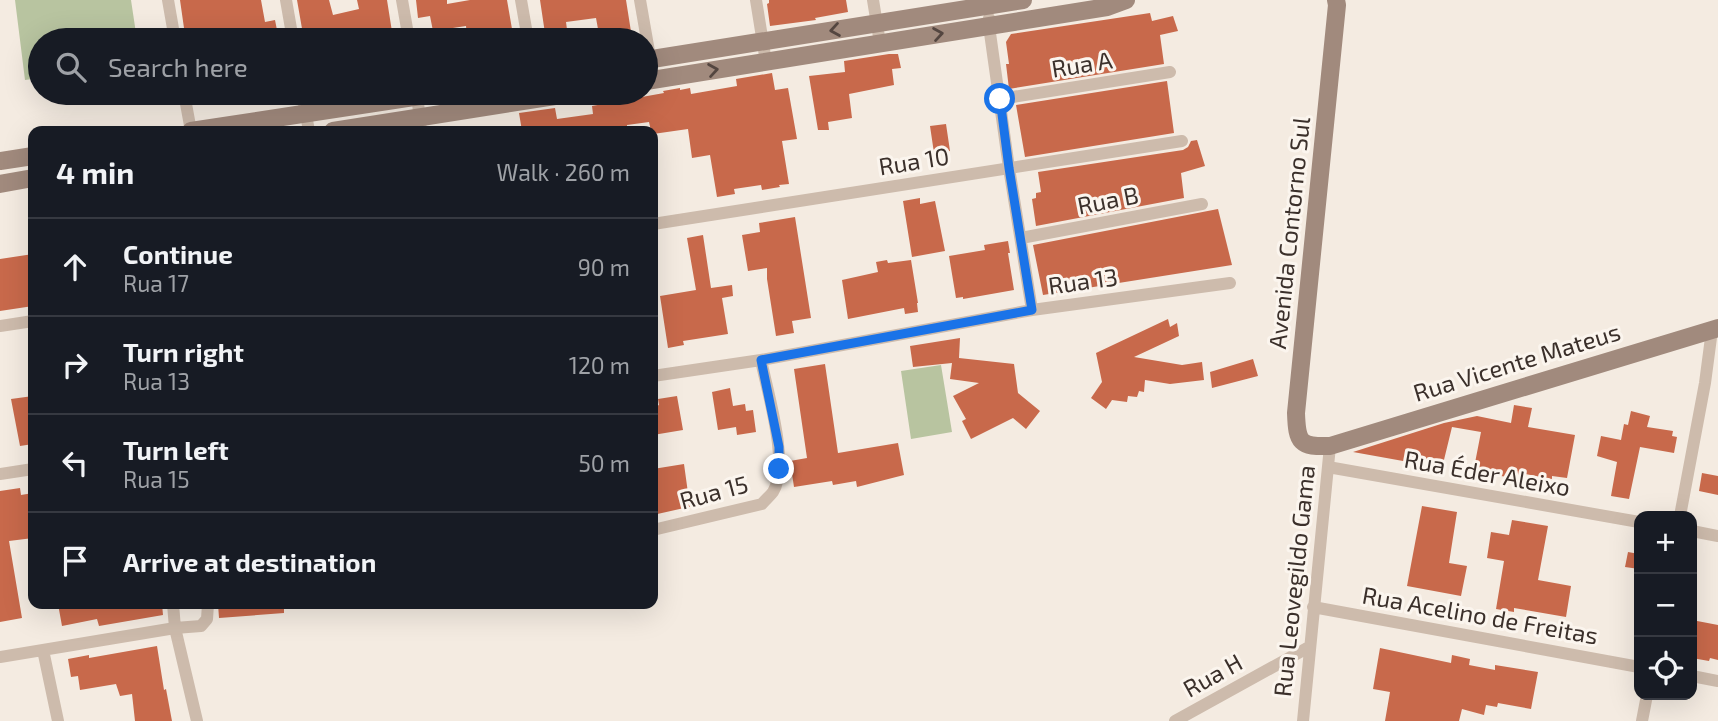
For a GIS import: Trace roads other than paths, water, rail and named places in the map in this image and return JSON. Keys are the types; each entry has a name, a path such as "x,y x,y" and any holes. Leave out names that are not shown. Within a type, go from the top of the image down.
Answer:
{"street":[{"path":"168,0 173,28"},
{"path":"286,0 291,28"},
{"path":"402,0 407,28"},
{"path":"521,0 526,28"},
{"path":"640,0 644,28"},
{"path":"757,0 766,62"},
{"path":"873,0 880,43"},
{"path":"658,58 989,3 1023,0"},
{"path":"658,80 989,26 1126,0"},
{"name":"Avenida Contorno Sul","path":"1330,446 1311,447 1304,443 1296,429 1296,413 1336,0"},
{"path":"989,3 989,26 1032,310"},
{"name":"Rua A","path":"1000,99 1170,72"},
{"path":"186,105 190,126"},
{"path":"255,126 307,122 376,105"},
{"path":"418,105 421,124"},
{"path":"396,126 421,124 500,105"},
{"name":"Rua 10","path":"658,223 1182,141"},
{"path":"0,162 28,157"},
{"path":"0,184 28,179"},
{"name":"Rua B","path":"1021,238 1202,204"},
{"name":"Rua 13","path":"658,375 761,360 1032,310 1230,283"},
{"path":"0,326 28,322"},
{"path":"1682,511 1711,384 1715,329"},
{"name":"Rua Vicente Mateus","path":"1330,446 1715,329"},
{"name":"Rua 15","path":"658,529 761,504 774,490 779,469 779,447 761,360"},
{"name":"Rua Leovegildo Gama","path":"1303,721 1330,446"},
{"name":"Rua Éder Aleixo","path":"1328,467 1634,521"},
{"path":"0,474 28,470"},
{"path":"1697,532 1718,536"},
{"name":"Rua Acelino de Freitas","path":"1313,607 1634,666"},
{"path":"173,609 175,628 197,721"},
{"path":"0,657 201,626 209,614 208,609"},
{"name":"Rua H","path":"1175,721 1309,647"},
{"path":"43,650 58,721"},
{"path":"1697,677 1718,681"},
{"path":"1642,721 1646,700"}]}
